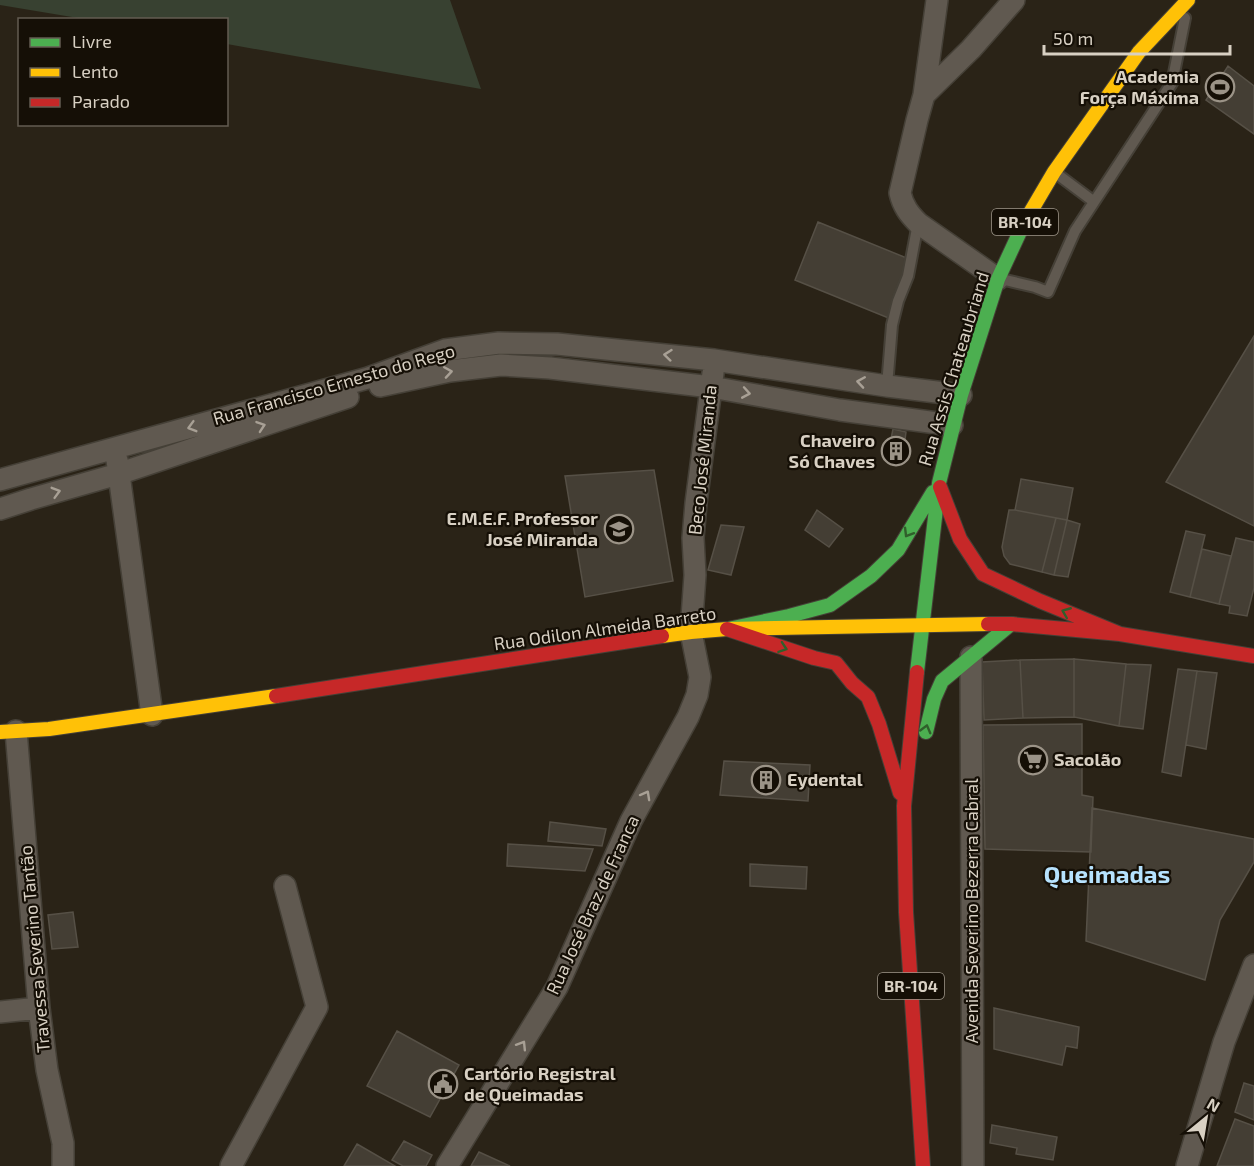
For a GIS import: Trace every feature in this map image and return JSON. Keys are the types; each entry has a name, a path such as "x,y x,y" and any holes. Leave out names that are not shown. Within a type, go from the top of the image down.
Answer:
{"main road":[{"name":"Rua Assis Chateaubriand","path":"922,626 939,483 952,425 998,279 1024,223 1054,172 1139,52 1188,0"},
{"path":"727,629 830,605 871,576 898,550 939,483"},
{"path":"939,483 960,539 983,574 1040,601 1120,634"},
{"name":"Rua Odilon Almeida Barreto","path":"8,732 49,729 152,715 691,632 727,629 1011,624 1120,634 1254,656"},
{"path":"904,806 934,699 942,681 1011,624"},
{"name":"BR-104","path":"922,626 904,806 906,912 923,1166"},
{"path":"727,629 836,663 852,683 868,697 879,724 904,806"}],"street":[{"path":"938,0 924,95 900,194 903,204 918,223 998,279"},
{"path":"924,95 971,49 1014,0"},
{"name":"Rua Francisco Ernesto do Rego","path":"0,480 368,378 446,350 498,343 558,344 714,360 961,395"},
{"name":"Beco José Miranda","path":"691,632 695,575 693,538 714,360"},
{"name":"Rua Francisco Ernesto do Rego","path":"0,509 118,474 387,383 450,371 501,365 550,368 711,387 840,410 952,425"},
{"path":"116,448 152,715"},
{"name":"Rua José Braz de Franca","path":"447,1166 558,987 631,821 688,717 697,695 700,677 691,632"},
{"name":"Avenida Severino Bezerra Cabral","path":"971,657 973,1166"},
{"name":"Travessa Severino Tantão","path":"8,732 39,1008 47,1070 63,1143 63,1166"},
{"path":"231,1166 317,1007 285,886"},
{"path":"1186,1166 1224,1042 1254,965"},
{"path":"0,1012 39,1008"}],"lane":[{"path":"998,279 1048,292 1075,231 1172,83 1188,0"},
{"path":"1054,172 1093,201"},
{"path":"887,386 892,325 908,276 918,223"}],"green space":[{"path":"0,0 450,0 481,89 228,44 228,18 78,18 0,5"}],"building":[{"path":"1228,66 1254,86 1254,134 1206,100"},
{"path":"818,222 914,261 891,319 795,280"},
{"path":"1254,336 1254,526 1166,482"},
{"path":"893,429 906,432 904,447 890,444"},
{"name":"Chaveiro Só Chaves","path":"890,444 904,447 902,457 889,454"},
{"name":"E.M.E.F. Professor José Miranda","path":"654,470 673,581 585,597 565,476"},
{"path":"1021,479 1073,488 1067,520 1015,510"},
{"path":"817,510 843,529 829,547 805,530"},
{"path":"1009,510 1056,518 1042,572 1010,564 1004,556 1002,547"},
{"path":"1056,518 1067,520 1054,575 1042,572"},
{"path":"1067,520 1080,524 1068,577 1054,575"},
{"path":"721,525 744,527 731,575 708,570"},
{"path":"1186,531 1205,535 1190,597 1170,592"},
{"path":"1236,538 1254,542 1254,588 1247,616 1229,613 1230,606 1219,604"},
{"path":"1202,549 1231,556 1219,604 1190,597"},
{"path":"1074,659 1074,717 1023,718 1020,660"},
{"path":"1074,659 1126,664 1119,726 1074,717"},
{"path":"1020,660 1023,718 984,720 982,662"},
{"path":"1126,664 1151,665 1143,729 1119,726"},
{"path":"1178,669 1197,671 1181,776 1162,772"},
{"path":"1197,671 1217,673 1206,749 1186,745"},
{"name":"Sacolão","path":"1082,724 1082,795 1093,797 1091,852 985,849 983,725"},
{"name":"Eydental","path":"724,761 810,765 808,801 720,795"},
{"path":"1092,808 1254,839 1254,862 1220,920 1205,980 1086,941"},
{"path":"550,822 606,829 602,846 548,841"},
{"path":"508,844 593,849 585,871 507,866"},
{"path":"750,864 807,867 806,889 750,886"},
{"path":"73,912 78,947 52,949 48,915"},
{"path":"994,1008 1079,1027 1077,1048 1066,1046 1062,1065 994,1049"},
{"path":"397,1031 459,1065 430,1117 367,1086"},
{"path":"1244,1083 1254,1086 1254,1120 1235,1112"},
{"path":"1235,1119 1254,1126 1254,1166 1217,1166"},
{"path":"992,1125 1057,1137 1053,1160 1016,1154 1017,1148 990,1143"},
{"path":"404,1141 432,1155 426,1166 403,1166 392,1160"},
{"path":"357,1144 395,1166 344,1166"},
{"path":"479,1152 510,1166 471,1166"}],"traffic: fast":[{"path":"917,672 939,483 961,395 998,279 1024,223"},
{"path":"728,629 830,605 871,576 898,550 933,492"},
{"path":"926,732 934,699 942,681 1011,624"}],"traffic: slow":[{"path":"1024,223 1054,172 1139,52 1188,0"},
{"path":"662,636 727,629 988,624"},
{"path":"0,732 49,729 276,696"}],"traffic: jam":[{"path":"940,487 960,539 983,574 1040,601 1120,634"},
{"path":"988,624 1120,634 1254,656"},
{"path":"727,629 836,663 852,683 868,697 879,724 900,793"},
{"path":"276,696 662,636"},
{"path":"917,672 904,806 906,912 923,1166"}],"place":[{"name":"Academia Força Máxima","path":"1220,87"},
{"name":"Chaveiro Só Chaves","path":"896,451"},
{"name":"E.M.E.F. Professor José Miranda","path":"619,529"},
{"name":"Sacolão","path":"1033,760"},
{"name":"Eydental","path":"766,780"},
{"name":"Cartório Registral de Queimadas","path":"443,1084"}],"district":[{"name":"Queimadas","path":"1107,875"}]}
